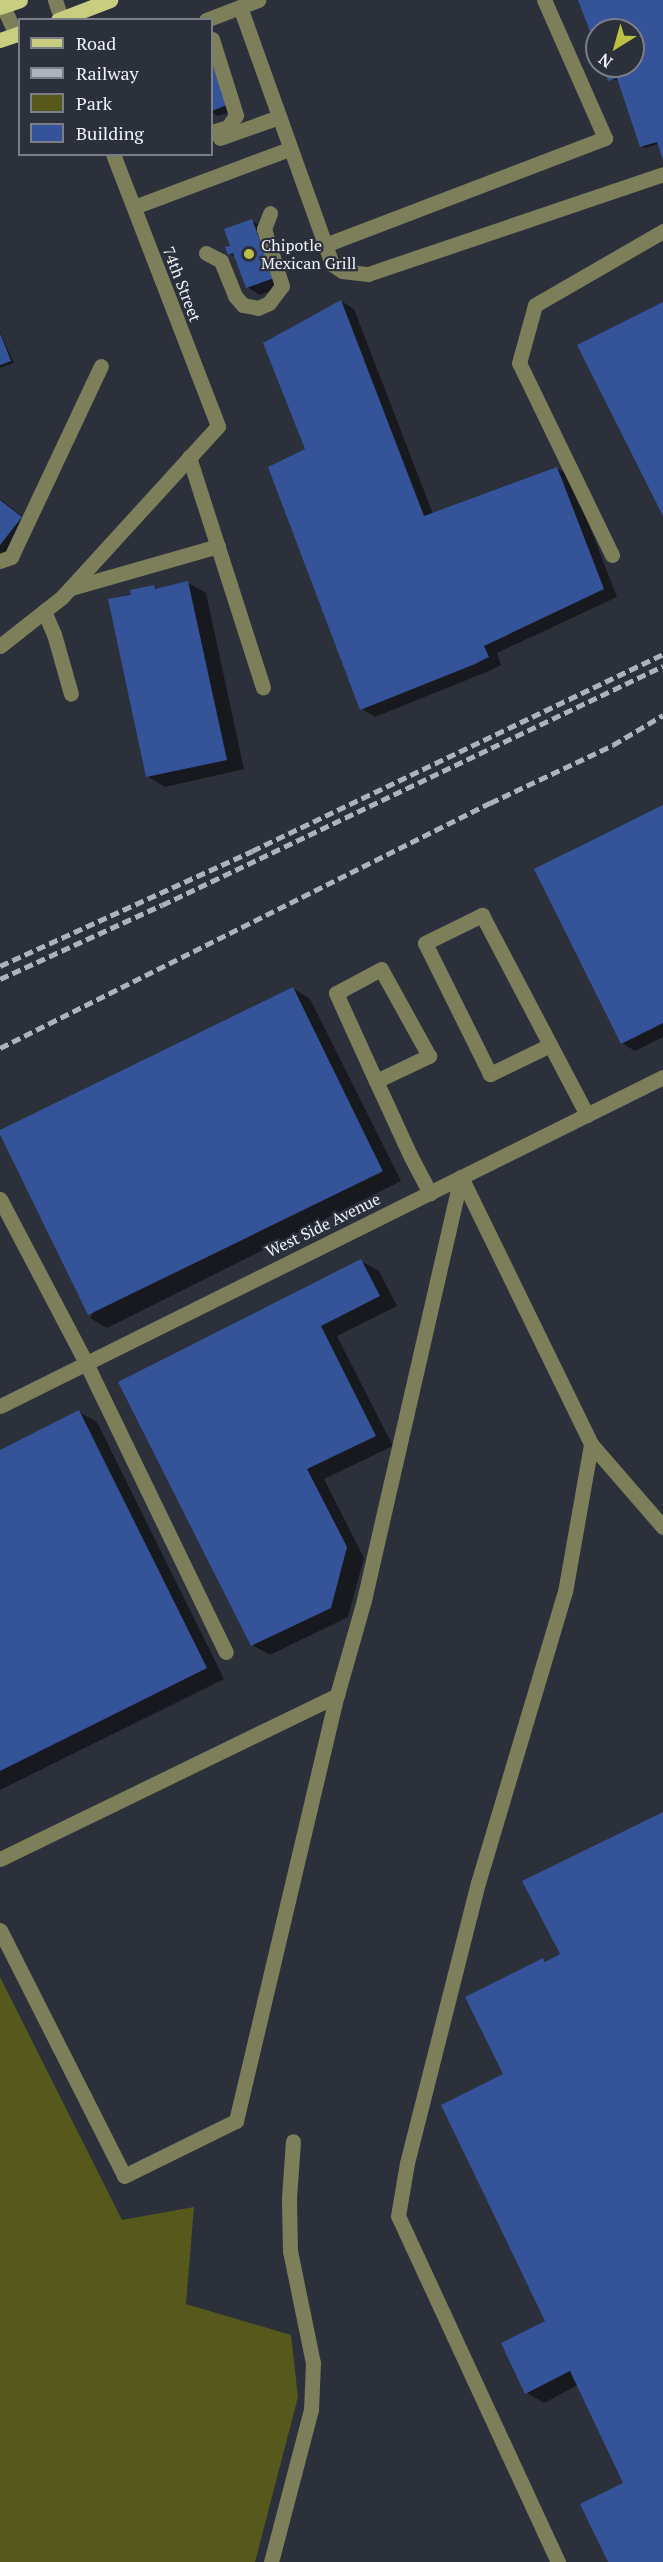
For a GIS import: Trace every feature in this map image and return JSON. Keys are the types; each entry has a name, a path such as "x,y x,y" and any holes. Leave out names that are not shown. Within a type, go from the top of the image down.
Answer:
{"main road":[{"path":"1,4 20,0"},
{"path":"64,18 110,0"},
{"path":"0,40 18,34"}],"street":[{"path":"55,0 61,18"},
{"path":"211,18 258,0"},
{"path":"325,245 605,138 544,0"},
{"path":"1,4 18,34"},
{"path":"240,7 332,264 354,274 368,274 663,174"},
{"path":"213,42 236,115 228,127 213,132"},
{"path":"213,141 279,117"},
{"path":"134,207 289,149"},
{"name":"74th Street","path":"114,156 218,426 189,457"},
{"path":"206,253 221,261 235,296 243,305 251,309 269,303 282,286 264,229 270,213"},
{"path":"612,555 519,363 535,305 663,231"},
{"path":"0,561 11,557 101,366"},
{"path":"0,646 69,589 189,457 263,687"},
{"path":"69,589 218,546"},
{"path":"44,611 54,634 71,694"},
{"path":"550,1045 490,1074 425,944 482,915 550,1045 586,1115"},
{"path":"376,1081 429,1056 381,969 336,993 376,1081 430,1193"},
{"name":"West Side Avenue","path":"0,1406 663,1077"},
{"path":"461,1177 591,1444 663,1527"},
{"path":"0,1930 124,2176 236,2121 337,1695 364,1600 461,1177"},
{"path":"0,1199 86,1364 226,1652"},
{"path":"558,2562 398,2216 407,2163 478,1883 565,1592 591,1444"},
{"path":"0,1860 337,1695"},
{"path":"271,2562 311,2410 312,2363 290,2252 289,2198 293,2140"}],"green space":[{"path":"0,1977 122,2220 194,2207 186,2304 291,2335 298,2397 255,2562 0,2562"}],"building":[{"path":"578,0 663,0 663,160 657,142 640,147 617,78 645,78 645,18 585,18"},
{"path":"213,66 227,105 213,111"},
{"name":"Chipotle Mexican Grill","path":"252,219 274,278 246,288 233,253 228,255 225,247 230,246 224,229"},
{"path":"341,300 424,516 557,467 604,589 484,646 489,657 475,664 360,710 268,467 305,449 263,343"},
{"path":"663,302 663,516 577,345"},
{"path":"0,333 11,361 0,365"},
{"path":"0,500 22,517 0,545"},
{"path":"188,581 227,760 146,777 108,599 131,595 130,590 154,585 155,589"},
{"path":"663,805 663,1023 621,1044 534,869"},
{"path":"293,987 383,1171 88,1315 0,1134 0,1130"},
{"path":"361,1259 380,1296 321,1326 376,1436 307,1469 347,1547 331,1608 251,1646 118,1382"},
{"path":"79,1410 207,1668 0,1771 0,1450"},
{"path":"663,1812 663,2562 608,2562 580,2504 623,2483 570,2371 525,2394 501,2343 545,2321 441,2105 503,2074 465,1997 543,1958 545,1962 560,1954 522,1881"}],"railway":[{"path":"0,966 252,851 663,654"},
{"path":"0,979 162,905 663,666"},
{"path":"0,1048 490,803 613,745 663,715"}],"place":[{"name":"Chipotle Mexican Grill","path":"249,254"}]}
